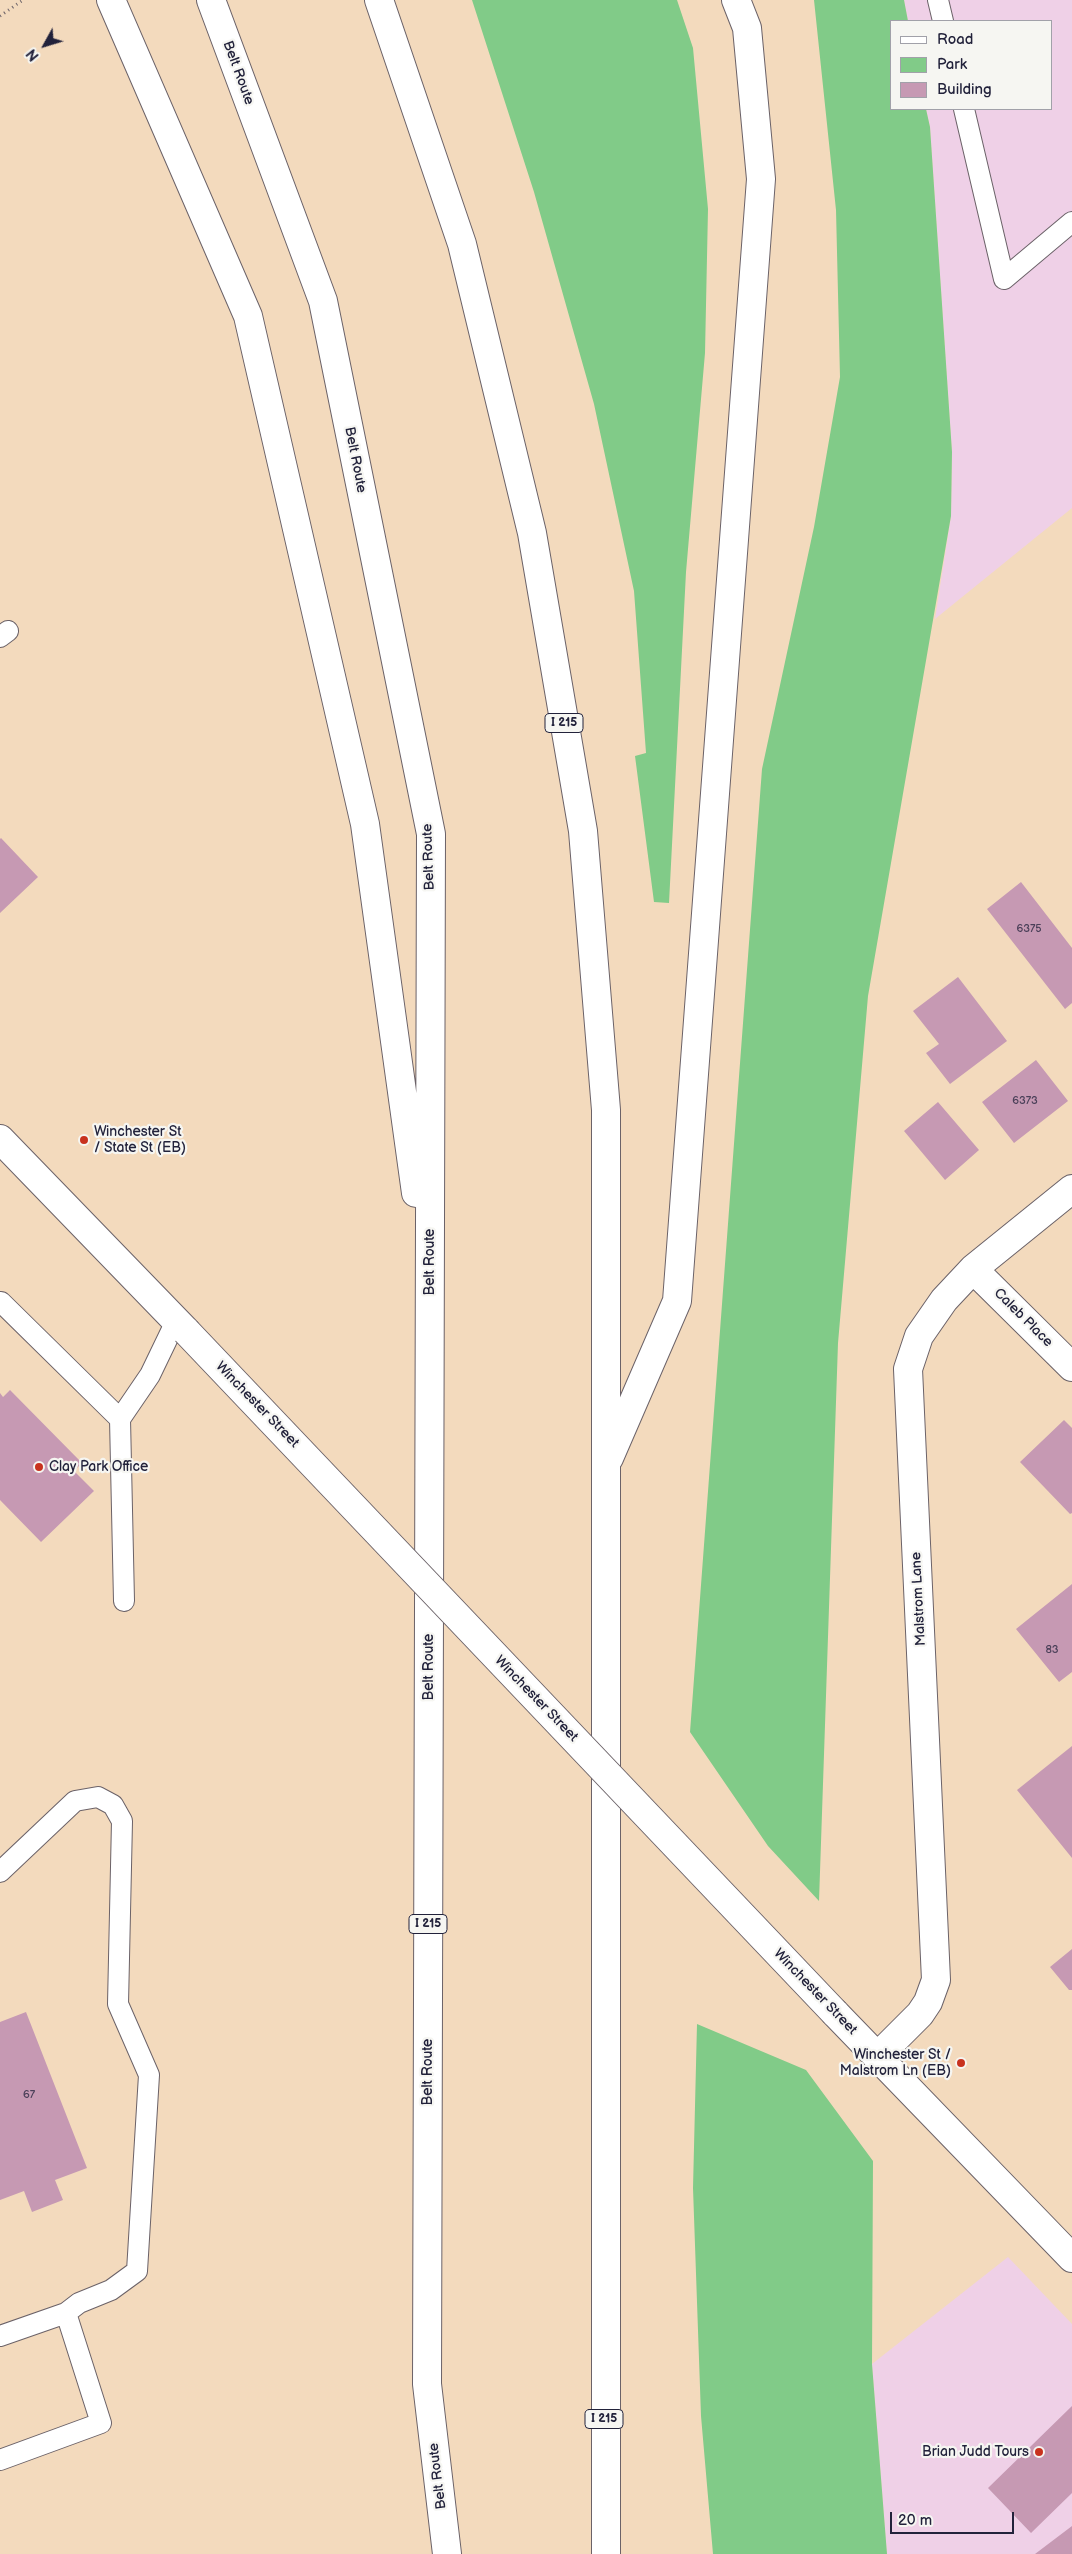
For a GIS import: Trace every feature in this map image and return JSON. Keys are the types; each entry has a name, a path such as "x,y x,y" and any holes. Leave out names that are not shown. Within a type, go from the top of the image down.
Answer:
{"main road":[{"path":"111,0 248,316 364,824 430,1294"},
{"name":"Belt Route","path":"210,0 323,302 431,834 427,2384 447,2554"},
{"name":"I 215","path":"379,0 462,244 532,533 583,831 606,1110 604,1468 606,2554"},
{"path":"604,1468 677,1301 760,179 747,28 736,0"},
{"name":"Winchester Street","path":"3,1149 181,1326 877,2057 1072,2258"},
{"name":"Malstrom Lane","path":"877,2057 920,2014 928,2002 936,1980 908,1369 919,1336 944,1300 973,1269 1072,1189"},
{"name":"Caleb Place","path":"973,1269 1072,1367"}],"lane":[{"path":"938,0 943,20"},
{"path":"964,110 1004,279 1072,222"},
{"path":"1,1302 120,1418"},
{"path":"124,1601 120,1418 181,1326"},
{"path":"0,1872 75,1801 98,1797 113,1805 122,1821 118,2004 149,2075 137,2271 111,2290 79,2303 66,2313 0,2336"},
{"path":"0,2460 101,2423 66,2313"}],"path":[{"path":"0,16 24,0"}],"shaded area":[{"path":"904,0 1072,0 1072,508 935,619 951,516 952,452 930,127 926,110 1052,110 1052,20 908,20"},
{"path":"1008,2257 1072,2324 1072,2554 887,2554 872,2364"}],"green space":[{"path":"472,0 677,0 693,48 708,209 705,353 686,572 669,903 654,902 635,756 646,753 634,591 594,404 534,192"},
{"path":"814,0 904,0 908,20 890,20 890,110 926,110 930,127 952,452 951,516 868,996 838,1343 819,1901 768,1846 690,1732 762,769 814,527 840,377 836,210"},
{"path":"697,2024 806,2070 873,2161 872,2364 887,2554 713,2554 701,2416 693,2188"}],"building":[{"path":"0,839 38,877 0,913"},
{"path":"1021,882 1072,948 1072,1003 1065,1009 987,909"},
{"path":"958,977 1007,1041 950,1084 926,1053 939,1044 913,1011"},
{"path":"1036,1060 1068,1101 1014,1143 982,1102"},
{"path":"938,1102 979,1150 945,1180 904,1131"},
{"name":"Clay Park Office","path":"10,1390 82,1463 74,1471 94,1491 41,1542 0,1500 0,1393 3,1397"},
{"path":"1064,1420 1072,1428 1072,1513 1070,1514 1020,1462"},
{"path":"1072,1584 1072,1672 1059,1682 1016,1629"},
{"path":"1072,1746 1072,1858 1017,1790"},
{"path":"1072,1949 1072,1990 1069,1990 1050,1967"},
{"path":"26,2012 87,2168 55,2180 63,2200 32,2212 24,2191 0,2200 0,2022"},
{"path":"1072,2406 1072,2493 1031,2533 988,2488"},
{"path":"1072,2526 1072,2554 1035,2554"}],"place":[{"name":"Winchester St / State St (EB)","path":"84,1140"},
{"name":"Clay Park Office","path":"39,1467"},
{"name":"Winchester St / Malstrom Ln (EB)","path":"961,2063"},
{"name":"Brian Judd Tours","path":"1039,2452"}]}
